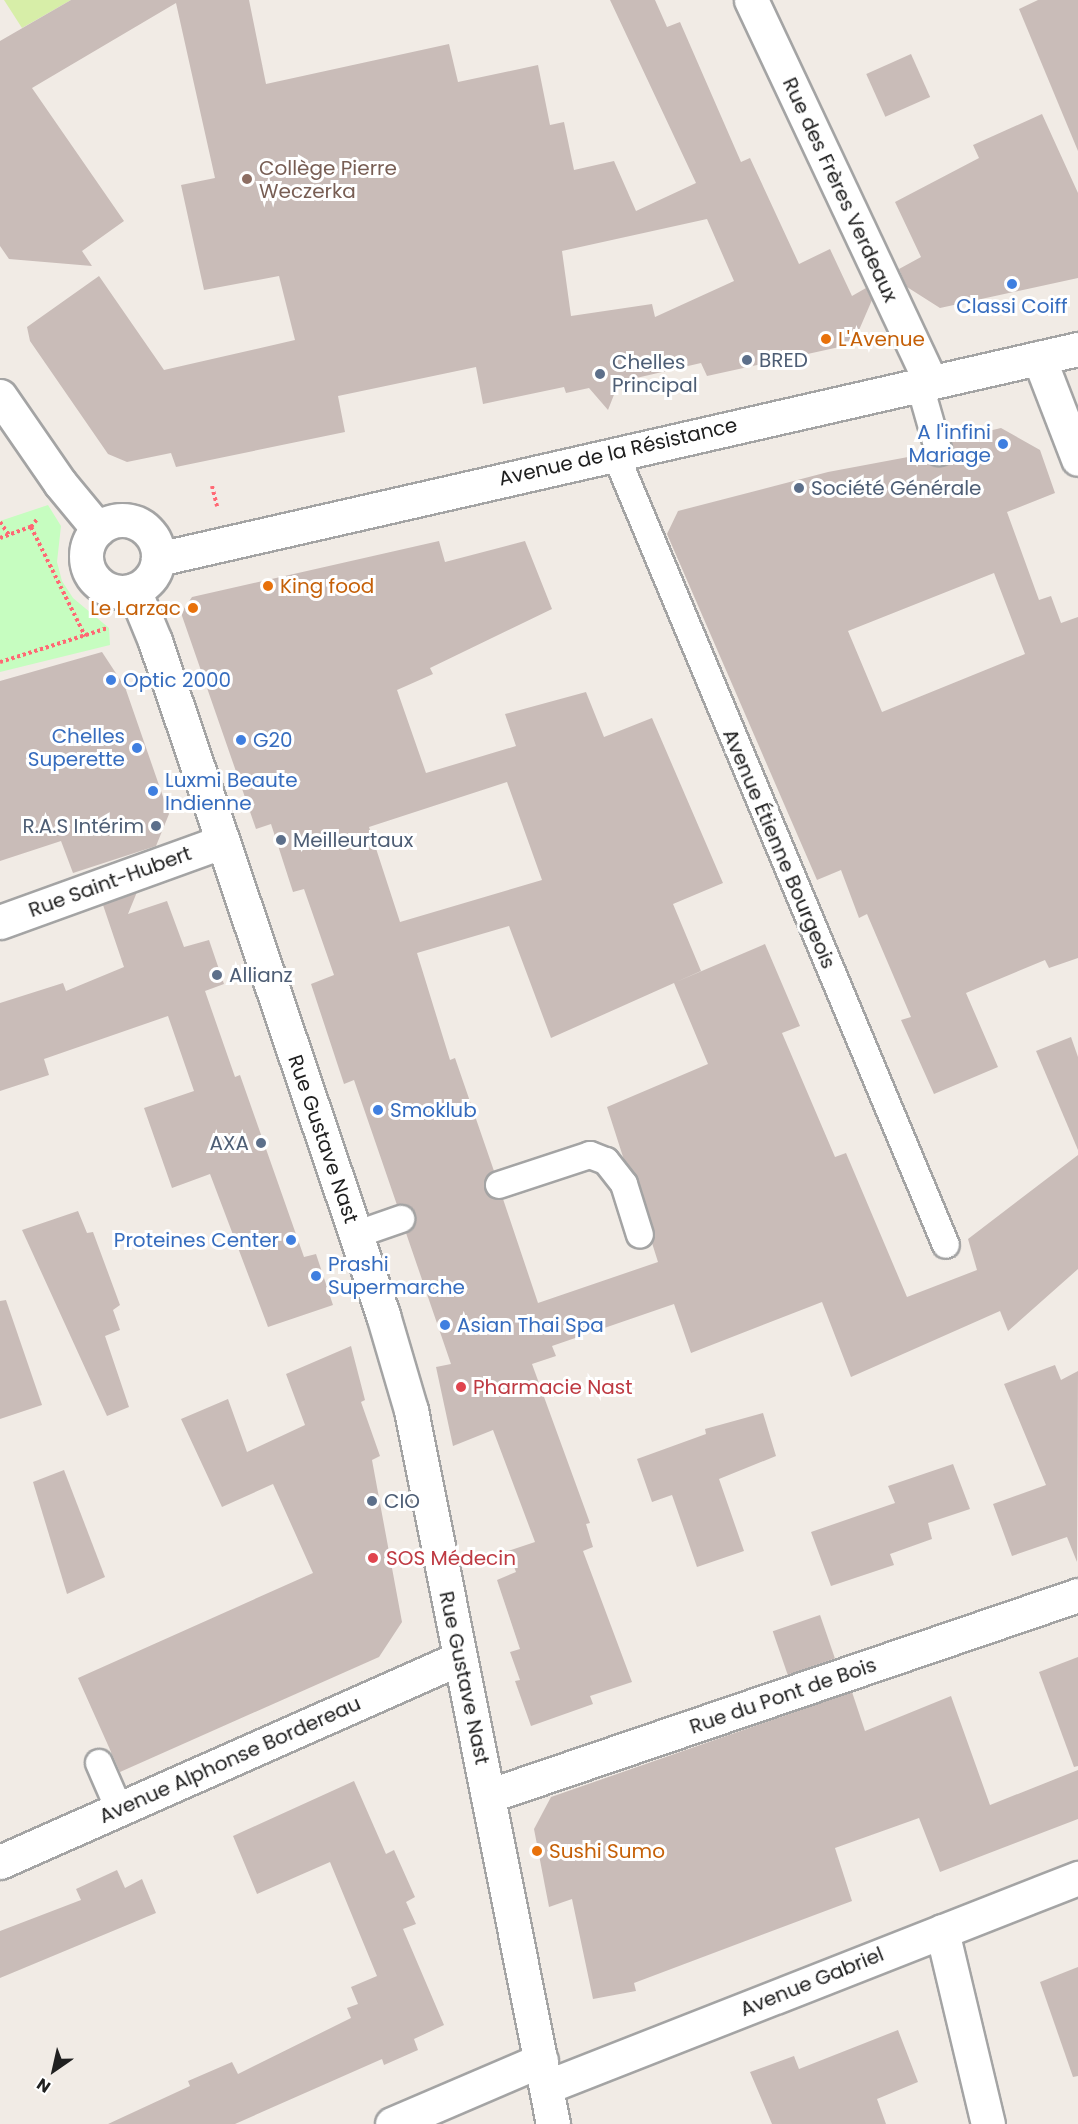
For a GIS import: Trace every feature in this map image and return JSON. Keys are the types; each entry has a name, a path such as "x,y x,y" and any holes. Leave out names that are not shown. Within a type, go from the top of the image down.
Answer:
{"street":[{"name":"Rue des Frères Verdeaux","path":"751,0 924,381"},
{"name":"Avenue de la Résistance","path":"158,559 924,381 1078,349"},
{"path":"1039,358 1078,459"},
{"path":"0,396 60,483 98,529"},
{"path":"121,520 138,525 152,536 158,559 151,578 134,590 110,590 91,575 87,551 98,529 121,520"},
{"name":"Rue Gustave Nast","path":"134,590 155,641 355,1235 411,1410 553,2124"},
{"name":"Rue Saint-Hubert","path":"0,922 221,842"},
{"name":"Rue du Pont de Bois","path":"488,1796 1078,1595"},
{"name":"Avenue Alphonse Bordereau","path":"0,1862 460,1658"},
{"name":"Avenue Gabriel","path":"392,2124 543,2074 942,1931 1078,1878"},
{"path":"942,1931 988,2124"}],"lane":[{"path":"924,381 939,452"},
{"name":"Avenue Étienne Bourgeois","path":"615,453 945,1245"},
{"path":"499,1185 590,1155 606,1161 624,1184 640,1235"},
{"path":"355,1235 402,1219"},
{"path":"99,1763 119,1809"}],"path":[{"path":"212,486 221,518"},
{"path":"0,538 31,527 46,508"},
{"path":"0,522 9,535"},
{"path":"31,527 85,636"},
{"path":"0,662 109,628"}],"green space":[{"path":"4,0 71,0 22,28"},
{"path":"48,505 61,526 57,562 62,581 73,598 109,628 110,645 0,672 0,521"}],"building":[{"path":"71,0 249,0 266,84 449,44 458,82 538,65 550,125 564,122 574,170 614,161 636,211 696,183 610,0 655,0 667,27 680,22 741,162 750,158 799,264 830,249 852,296 866,288 872,300 853,344 707,376 701,363 619,382 608,410 589,388 566,393 564,387 483,404 476,367 338,396 345,432 176,467 171,453 127,462 108,454 30,341 27,327 99,276 164,370 295,340 279,276 204,290 181,185 215,178 176,3 32,88 124,221 82,251 92,266 9,259 0,246 0,41","holes":["707,219 734,281 655,317 652,304 571,316 562,251"]},
{"path":"1038,0 1078,0 1078,151 1019,9"},
{"path":"911,54 930,97 885,117 866,74"},
{"path":"1042,114 1078,193 1078,278 940,308 907,287 899,269 921,257 895,202 979,158 973,145"},
{"path":"1001,428 1040,450 1055,493 1007,512 1039,600 1051,596 1061,623 1078,617 1078,958 1049,968 1045,960 966,993 998,1067 934,1094 901,1020 911,1017 867,914 859,918 841,870 817,880 667,534 678,511 828,472 924,454 929,463 944,466 953,456 951,440","holes":["994,573 1025,654 882,712 848,631"]},
{"path":"439,541 445,562 525,541 552,609 430,668 433,674 397,690 426,773 516,746 505,714 586,692 604,737 652,718 723,883 673,904 701,971 676,982 765,944 800,1026 782,1033 835,1157 846,1153 907,1297 977,1270 968,1239 1078,1155 1078,1269 1008,1331 1000,1311 851,1377 822,1302 691,1353 674,1304 552,1346 556,1356 532,1364 590,1523 586,1524 593,1547 583,1551 632,1682 590,1696 593,1704 531,1726 515,1681 520,1680 510,1652 520,1649 497,1580 516,1572 508,1551 535,1542 493,1430 453,1446 436,1367 451,1364 406,1233 413,1228 415,1215 410,1207 397,1205 354,1080 344,1084 311,984 334,975 304,889 293,892 271,824 256,829 181,613 192,597","holes":["507,782 542,880 400,922 369,827","509,926 551,1038 674,983 708,1064 607,1107 624,1160 638,1180 654,1231 652,1243 658,1262 538,1303 503,1199 495,1199 485,1190 485,1181 494,1171 455,1058 450,1060 417,953"]},
{"path":"102,652 125,687 169,814 156,846 73,873 61,841 0,861 0,681"},
{"path":"137,892 128,914 167,901 184,947 209,940 224,984 205,991 235,1077 240,1075 304,1257 316,1254 333,1305 268,1327 210,1174 172,1188 144,1108 194,1091 168,1016 44,1059 49,1075 0,1091 0,1003 63,983 66,991 124,967 103,905"},
{"path":"1071,1037 1078,1057 1078,1150 1036,1051"},
{"path":"78,1211 87,1233 93,1232 120,1305 113,1310 120,1330 105,1336 129,1407 107,1416 22,1230"},
{"path":"6,1300 42,1405 0,1419 0,1301"},
{"path":"351,1346 365,1400 361,1402 380,1456 372,1460 402,1622 379,1657 120,1772 78,1678 313,1573 273,1484 222,1507 181,1419 228,1399 247,1452 305,1425 286,1374"},
{"path":"1055,1365 1061,1380 1078,1371 1077,1562 1067,1537 1012,1556 993,1504 1046,1485 1004,1384"},
{"path":"763,1413 776,1456 719,1479 744,1551 697,1567 672,1495 652,1502 637,1459 706,1434 705,1429"},
{"path":"953,1464 970,1509 928,1523 932,1539 890,1554 894,1565 831,1586 811,1532 895,1503 888,1486"},
{"path":"64,1470 105,1577 67,1594 33,1482"},
{"path":"820,1615 835,1658 788,1675 773,1631"},
{"path":"1078,1657 1078,1766 1074,1767 1039,1672"},
{"path":"852,1692 865,1731 951,1696 990,1805 1078,1770 1078,1819 940,1872 919,1818 835,1848 852,1901 634,1983 636,1991 593,1999 572,1899 549,1907 534,1829 551,1797"},
{"path":"354,1781 386,1854 394,1850 415,1897 406,1902 416,1924 403,1929 444,2025 414,2039 418,2050 384,2065 382,2059 235,2124 108,2124 190,2086 188,2081 232,2062 238,2074 351,2018 347,2008 358,2004 351,1987 377,1976 330,1862 257,1894 233,1836"},
{"path":"117,1870 125,1888 142,1879 156,1913 0,1978 0,1931 81,1900 76,1889"},
{"path":"1078,1967 1078,2076 1073,2077 1040,1982"},
{"path":"898,2030 918,2082 877,2099 886,2124 772,2124 750,2072 794,2056 799,2069"}],"place":[{"name":"Collège Pierre Weczerka","path":"247,179"},
{"name":"Classi Coiff","path":"1012,284"},
{"name":"L'Avenue","path":"826,339"},
{"name":"BRED","path":"747,360"},
{"name":"Chelles Principal","path":"600,374"},
{"name":"A l'infini Mariage","path":"1003,444"},
{"name":"Société Générale","path":"799,488"},
{"name":"King food","path":"268,586"},
{"name":"Le Larzac","path":"193,608"},
{"name":"Optic 2000","path":"111,680"},
{"name":"G20","path":"241,740"},
{"name":"Chelles Superette","path":"137,748"},
{"name":"Luxmi Beaute Indienne","path":"153,791"},
{"name":"R.A.S Intérim","path":"156,826"},
{"name":"Meilleurtaux","path":"281,840"},
{"name":"Allianz","path":"217,975"},
{"name":"Smoklub","path":"378,1110"},
{"name":"AXA","path":"261,1143"},
{"name":"Proteines Center","path":"291,1240"},
{"name":"Prashi Supermarche","path":"316,1276"},
{"name":"Asian Thai Spa","path":"445,1325"},
{"name":"Pharmacie Nast","path":"461,1387"},
{"name":"CIO","path":"372,1501"},
{"name":"SOS Médecin","path":"373,1558"},
{"name":"Sushi Sumo","path":"537,1851"}]}
